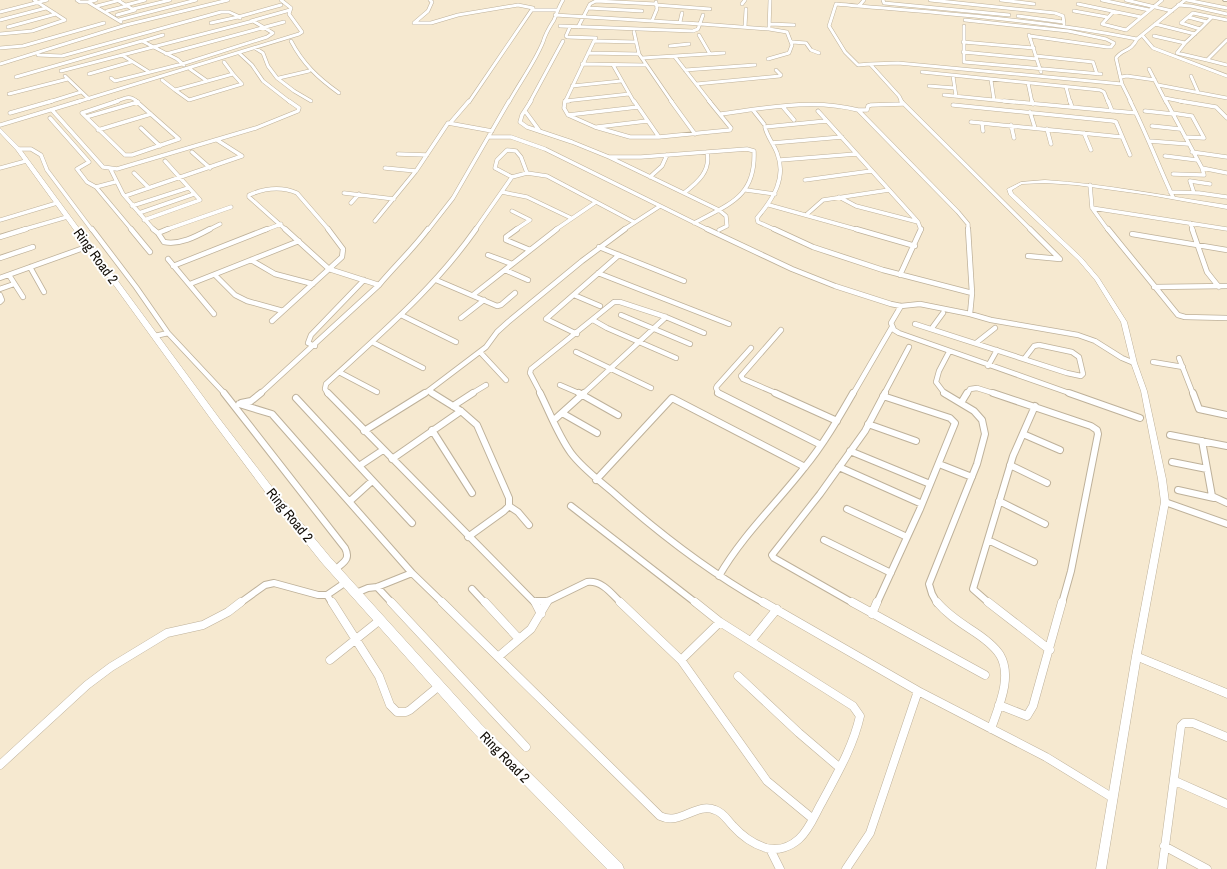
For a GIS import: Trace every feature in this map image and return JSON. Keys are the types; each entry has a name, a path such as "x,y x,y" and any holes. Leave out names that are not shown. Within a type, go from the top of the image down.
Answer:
{"main road":[{"name":"Ring Road 2","path":"0,130 18,149 269,490 335,570 483,734 617,869"}],"street":[{"path":"0,34 32,31 65,20 34,0"},
{"path":"0,12 48,0"},
{"path":"77,0 88,3 105,0"},
{"path":"88,3 96,0"},
{"path":"97,6 119,0 141,13"},
{"path":"107,11 145,0"},
{"path":"117,15 170,0 187,10"},
{"path":"112,20 118,20 195,0 203,4"},
{"path":"0,64 126,25 228,0"},
{"path":"111,78 115,81 149,72 186,67 289,40 302,32 289,15 290,6 281,0"},
{"path":"430,0 432,2 432,7 428,13 414,23 431,23 458,15 518,5 531,6 533,10"},
{"path":"239,404 252,401 315,346 379,286 393,268 413,249 453,198 490,137 533,60 563,0"},
{"path":"742,4 745,0"},
{"path":"769,29 770,0"},
{"path":"859,6 864,0"},
{"path":"879,0 880,8"},
{"path":"883,0 884,3 1010,15"},
{"path":"930,0 1055,14 1063,16 1065,26"},
{"path":"1001,0 1034,4"},
{"path":"1102,0 1149,10"},
{"path":"1129,0 1172,11"},
{"path":"1114,11 1102,24 1125,30 1162,0"},
{"path":"1173,197 1122,84 1122,77 1116,59 1118,55 1133,47 1137,39 1186,0 1227,8"},
{"path":"578,27 590,4 596,1 656,3 710,9"},
{"path":"88,3 126,25"},
{"path":"652,21 657,9 656,3"},
{"path":"1122,84 898,63 856,63 836,40 829,24 837,4 1008,18 1065,26 1137,39"},
{"path":"1078,4 1141,17"},
{"path":"211,23 281,5"},
{"path":"1178,5 1227,14"},
{"path":"0,8 5,11"},
{"path":"0,20 46,8"},
{"path":"588,8 642,11"},
{"path":"160,9 170,14"},
{"path":"745,27 746,9"},
{"path":"61,72 290,10"},
{"path":"533,10 557,10"},
{"path":"375,221 416,171 446,124 460,115 471,100 481,82 533,10"},
{"path":"1074,11 1107,17"},
{"path":"145,12 150,19"},
{"path":"0,125 96,97 186,67 273,34 229,12 221,12 62,56 34,54"},
{"path":"680,22 682,13"},
{"path":"1200,29 1181,24 1194,13 1227,20"},
{"path":"8,27 56,14"},
{"path":"555,15 680,22 785,31 792,42 792,46 788,54 768,59"},
{"path":"560,26 634,30 693,31 696,30 701,24 703,15"},
{"path":"1016,16 1063,22"},
{"path":"1212,17 1177,52 1227,65"},
{"path":"1188,18 1207,22"},
{"path":"965,20 1101,37 1111,40 1114,43 1110,47 1107,47 1030,36"},
{"path":"166,54 284,22"},
{"path":"0,49 17,48 104,23"},
{"path":"770,24 794,25"},
{"path":"1155,24 1195,34"},
{"path":"964,26 964,62 1101,74"},
{"path":"570,27 566,36 567,37 636,42"},
{"path":"1026,27 1042,76"},
{"path":"603,28 594,41 582,64 563,105 568,115 595,128 630,137 658,137 730,130 731,128 721,114 685,70 669,44 689,44"},
{"path":"634,30 639,54 695,134"},
{"path":"16,77 163,35"},
{"path":"699,35 710,54"},
{"path":"1142,35 1153,48 1227,76"},
{"path":"1154,36 1186,43"},
{"path":"289,40 309,71 339,93"},
{"path":"1207,60 1227,40"},
{"path":"142,41 186,67 205,82"},
{"path":"563,41 522,115 520,122 527,127 609,158 684,192 725,213 728,219 726,226 719,230"},
{"path":"792,42 806,43 811,50 818,54"},
{"path":"963,42 1034,48"},
{"path":"254,48 263,54 268,67 279,78 295,92 311,101"},
{"path":"963,52 1094,62 1097,74"},
{"path":"52,110 103,167 121,168 256,128 299,110 299,108 263,81 252,65 239,53"},
{"path":"588,53 639,54"},
{"path":"642,58 724,53"},
{"path":"122,55 149,72"},
{"path":"89,74 131,62"},
{"path":"162,80 187,99 242,85 224,62"},
{"path":"42,63 47,69"},
{"path":"582,64 646,65"},
{"path":"870,64 899,96 903,104 1060,259 1028,256"},
{"path":"613,65 629,94 658,137"},
{"path":"685,70 755,65"},
{"path":"54,67 89,99"},
{"path":"1149,69 1192,152 1202,168 1204,175 1173,174"},
{"path":"696,84 780,76 781,75 776,70"},
{"path":"279,78 309,71"},
{"path":"922,72 1103,91 1112,111"},
{"path":"174,90 233,74"},
{"path":"954,76 956,96"},
{"path":"1122,77 1127,76 1155,80"},
{"path":"1191,76 1198,92"},
{"path":"10,94 68,79"},
{"path":"991,80 994,100"},
{"path":"572,86 621,81"},
{"path":"1028,83 1033,104"},
{"path":"930,86 955,88"},
{"path":"1158,86 1227,98"},
{"path":"1066,87 1072,107"},
{"path":"10,113 81,92"},
{"path":"565,101 629,94"},
{"path":"944,95 1136,113"},
{"path":"96,97 106,104"},
{"path":"129,97 132,97 138,102 179,138 174,142 132,155 125,155 82,113 129,97"},
{"path":"975,98 977,107"},
{"path":"1165,98 1216,108 1227,118"},
{"path":"86,117 138,102"},
{"path":"858,110 867,110 871,105 903,104"},
{"path":"721,114 812,105 851,107 858,110 968,224 972,293 970,314"},
{"path":"953,105 1113,121 1116,122 1130,155"},
{"path":"1056,106 1059,115"},
{"path":"568,115 638,107"},
{"path":"783,107 794,120"},
{"path":"753,110 764,124"},
{"path":"525,111 538,130"},
{"path":"818,111 918,222 921,230 915,246 900,275"},
{"path":"1144,111 1192,116 1204,138 1185,137"},
{"path":"1030,112 1035,128"},
{"path":"98,130 151,114"},
{"path":"50,118 89,162 77,168 87,182 96,187 150,252"},
{"path":"595,128 647,121"},
{"path":"826,121 765,127 778,152 782,178 769,205 757,218 758,222 814,247 900,275 972,293"},
{"path":"451,122 492,131"},
{"path":"971,122 1122,137"},
{"path":"982,123 983,131"},
{"path":"1011,125 1014,138"},
{"path":"1152,126 1180,129"},
{"path":"140,128 160,146"},
{"path":"1047,129 1051,144"},
{"path":"1084,133 1091,150"},
{"path":"490,137 507,136 531,143 792,269 877,300 901,306 920,304 970,314 991,320 1078,335 1095,341 1122,358 1134,363"},
{"path":"772,143 842,137"},
{"path":"126,196 242,156 217,140"},
{"path":"1149,141 1188,144"},
{"path":"18,149 31,149 41,154 40,158 44,165 136,287 168,333 232,401 269,452 345,548 348,554 347,559 335,570"},
{"path":"609,158 747,149 754,151 756,164 746,190 736,199 719,210 694,223"},
{"path":"512,178 495,168 497,160 507,150 516,151 521,157 527,173"},
{"path":"192,152 210,168"},
{"path":"684,192 695,185 704,173 709,160 707,152"},
{"path":"1192,152 1227,157"},
{"path":"398,154 427,155"},
{"path":"780,160 856,154"},
{"path":"650,177 662,166 667,155"},
{"path":"1165,156 1197,160"},
{"path":"0,168 26,161"},
{"path":"144,220 200,200 179,178 173,168 165,161"},
{"path":"110,168 115,182 132,206 155,232 158,233 164,242 172,243 200,234 220,224"},
{"path":"385,168 416,171"},
{"path":"1202,168 1227,173"},
{"path":"805,180 871,171"},
{"path":"134,173 149,188"},
{"path":"541,614 534,601 364,431 325,389 326,384 401,316 436,280 474,233 512,178 527,173 547,176 634,222"},
{"path":"1101,869 1136,656 1165,502 1162,480 1144,391 1134,363 1124,322 1097,279 1080,259 1008,190 1010,186 1014,184 1043,181 1090,185 1173,197 1227,207"},
{"path":"1194,193 1190,181 1210,184"},
{"path":"96,187 115,182"},
{"path":"1090,185 1092,208 1095,214 1178,315 1227,318"},
{"path":"132,206 188,188"},
{"path":"272,320 330,269 342,257 343,249 317,215 297,193 293,190 265,189 249,195 249,197 330,269 379,286"},
{"path":"746,190 775,194"},
{"path":"806,215 823,200 889,190"},
{"path":"502,192 528,197 571,218"},
{"path":"1170,192 1227,197"},
{"path":"344,193 394,199"},
{"path":"139,213 194,194"},
{"path":"351,203 359,194"},
{"path":"838,197 856,206 918,222"},
{"path":"473,295 571,218 596,202"},
{"path":"0,220 57,203"},
{"path":"769,205 915,246"},
{"path":"364,431 428,391 480,352 486,347 497,332 508,322 599,247 634,222 660,206"},
{"path":"158,233 231,207"},
{"path":"1092,208 1227,230"},
{"path":"512,210 530,220 506,237 506,240 530,250"},
{"path":"0,237 67,217"},
{"path":"1190,223 1207,272 1219,287"},
{"path":"174,266 281,224"},
{"path":"1132,234 1227,250"},
{"path":"190,284 299,241"},
{"path":"0,278 89,246"},
{"path":"0,258 33,247"},
{"path":"599,247 684,281"},
{"path":"488,255 512,264"},
{"path":"577,334 546,319 619,255"},
{"path":"168,260 214,314"},
{"path":"251,260 275,274 313,284"},
{"path":"30,267 44,292"},
{"path":"505,270 528,280"},
{"path":"598,273 729,324"},
{"path":"215,274 234,295 247,301 283,311"},
{"path":"9,275 23,297"},
{"path":"315,346 308,343 311,336 364,280"},
{"path":"436,280 499,306 515,292"},
{"path":"0,289 14,284"},
{"path":"1154,286 1227,286"},
{"path":"0,295 2,300 0,302"},
{"path":"574,295 600,306"},
{"path":"461,318 484,300"},
{"path":"704,333 666,317 620,302 609,305 577,334 531,369 530,373 571,453 596,480 635,512 719,576 918,691 1046,756 1113,798"},
{"path":"719,576 730,557 805,467 821,445 837,421 892,327 891,323 901,306"},
{"path":"932,328 943,312"},
{"path":"621,315 690,344"},
{"path":"401,316 456,342"},
{"path":"554,420 611,370 666,317"},
{"path":"593,320 639,343 676,358"},
{"path":"916,324 932,328 1024,359 1077,376 1081,376 1083,374 1079,357 1072,352 1045,346 1034,346 1024,359"},
{"path":"892,327 894,330 903,335 949,352 1140,418"},
{"path":"976,343 995,328"},
{"path":"781,330 743,372 741,376 742,380 837,421"},
{"path":"155,336 168,333"},
{"path":"372,342 423,368"},
{"path":"909,347 868,424 820,494 772,555 774,558 872,614 985,675"},
{"path":"751,348 717,386 716,388 718,394 821,445"},
{"path":"988,366 997,350"},
{"path":"480,352 506,380"},
{"path":"576,352 651,388"},
{"path":"949,352 939,371 936,382 944,394 974,411 982,420 985,434 972,477 929,584 930,593 934,601 944,611 993,647 1001,657 1005,671 1004,687 1000,705 991,729"},
{"path":"1180,358 1198,409 1227,415"},
{"path":"1153,362 1183,367"},
{"path":"339,372 377,392"},
{"path":"453,406 486,385"},
{"path":"560,385 582,395 618,415"},
{"path":"961,404 970,389 977,388 1035,406 1091,426 1097,430 1098,434 1071,571 1033,706 1027,716 1000,705"},
{"path":"428,391 461,410 477,425 509,498 508,506 504,511 468,536"},
{"path":"872,614 922,504 955,423 954,420 950,418 883,396"},
{"path":"296,398 412,523"},
{"path":"596,480 672,398 735,431 780,452 805,467"},
{"path":"232,401 272,414 412,573 662,817 674,819 707,807 714,808 720,812 740,834 754,843 770,849 787,847 802,836 813,819 840,768 858,725 860,716 853,706 720,622 571,506"},
{"path":"1035,406 1010,465 974,588 976,593 1050,650"},
{"path":"392,459 461,410"},
{"path":"562,413 597,433"},
{"path":"868,424 916,441"},
{"path":"432,430 472,493"},
{"path":"1023,434 1060,450"},
{"path":"1170,435 1227,446"},
{"path":"1202,442 1212,496 1214,498"},
{"path":"359,466 382,450"},
{"path":"850,451 930,484"},
{"path":"1172,462 1207,469"},
{"path":"939,464 972,477"},
{"path":"1010,465 1047,483"},
{"path":"839,467 922,504"},
{"path":"350,501 372,481"},
{"path":"1178,490 1214,498 1227,503"},
{"path":"999,502 1045,524"},
{"path":"1165,502 1227,524"},
{"path":"508,506 518,512 529,526"},
{"path":"847,509 907,537"},
{"path":"824,540 890,573"},
{"path":"988,540 1034,562"},
{"path":"356,593 368,588 377,587 412,573"},
{"path":"0,765 99,676 167,633 203,625 214,620 228,612 259,589 274,583 318,595 327,594 346,582"},
{"path":"534,601 548,601 586,582 601,584 681,660 767,781 813,819"},
{"path":"377,587 465,680 526,748"},
{"path":"472,589 519,639"},
{"path":"327,594 379,676 390,705 397,712 406,712 410,710 439,686"},
{"path":"498,657 531,629 548,601"},
{"path":"751,641 777,610"},
{"path":"330,660 380,620"},
{"path":"681,660 720,622"},
{"path":"1136,656 1227,694"},
{"path":"738,676 840,768"},
{"path":"846,869 850,866 870,833 918,691"},
{"path":"1162,869 1164,846 1175,781 1181,726 1184,723 1193,723 1227,737"},
{"path":"1175,781 1227,804"},
{"path":"1164,846 1208,869"},
{"path":"770,849 780,869"}]}
